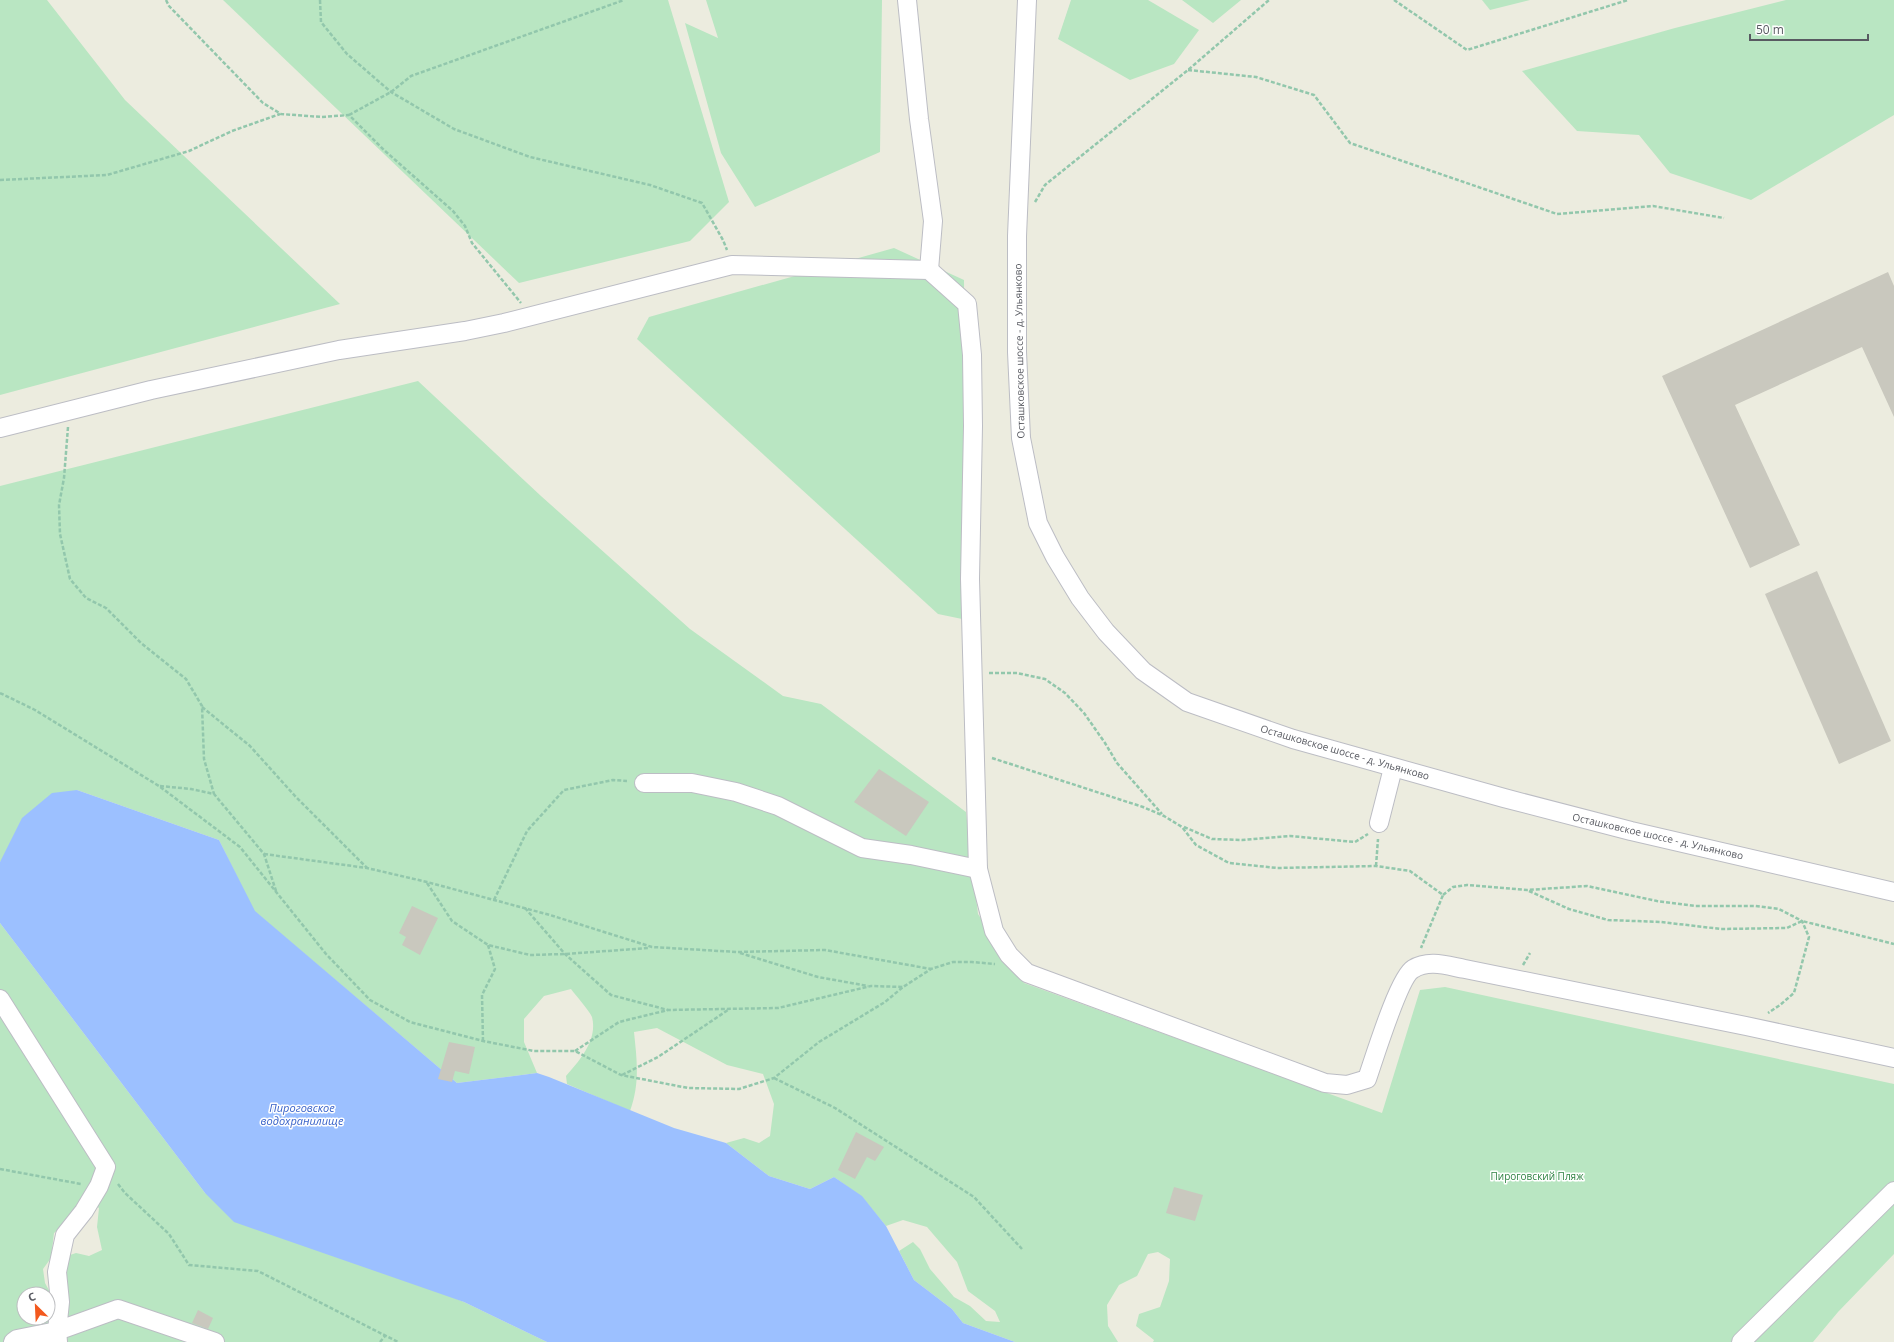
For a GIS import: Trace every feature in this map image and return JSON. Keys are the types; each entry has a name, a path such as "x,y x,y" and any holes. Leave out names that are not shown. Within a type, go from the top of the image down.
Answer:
{"street":[{"path":"908,0 919,119 933,221 930,270"},
{"name":"Осташковское шоссе - д. Ульянково","path":"1027,0 1017,236 1017,352 1021,438 1038,523 1055,557 1080,598 1106,632 1143,671 1187,702 1293,739 1393,768 1631,830 1894,892"},
{"path":"0,428 151,390 339,350 465,331 531,316 732,265 930,270 967,304 972,355 973,410 970,579 978,869 994,931 1009,955 1027,973 1324,1083 1347,1085 1367,1079 1401,986 1412,969 1429,963 1746,1026 1894,1058"},
{"path":"1379,823 1393,768"},
{"path":"644,783 692,784 736,792 778,806 862,848 911,854 978,869"},
{"path":"0,999 106,1168 99,1186 84,1211 65,1235 57,1272 60,1302 58,1336"},
{"path":"1741,1342 1894,1191"},
{"path":"13,1342 16,1339 58,1336 118,1309 215,1342"}],"path":[{"path":"166,0 264,103 281,114"},
{"path":"320,0 321,22 347,54 391,92 454,129 530,157 650,186 702,203 724,240 732,265"},
{"path":"0,180 107,175 189,151 232,131 281,114 322,117 349,115 391,92 411,76 624,0"},
{"path":"1035,204 1045,185 1188,70 1269,0"},
{"path":"1394,0 1466,50 1628,0"},
{"path":"1188,70 1256,77 1314,95 1350,143 1557,214 1653,206 1724,218"},
{"path":"349,115 399,164 452,211 465,226 472,244 531,316"},
{"path":"69,411 64,478 59,505 60,534 70,579 86,598 106,608 141,643 186,679 202,706 250,746 295,796 367,868"},
{"path":"972,672 1017,673 1045,679 1065,693 1084,712 1117,763 1164,816"},
{"path":"0,693 35,710 159,786 240,847 326,954 370,1000 410,1022 483,1041 534,1050 576,1051 621,1075 688,1088 720,1090 739,1089 774,1078 819,1042 885,1002 903,987 931,969 953,962 972,962 997,965"},
{"path":"202,706 204,759 214,794 264,854 277,893"},
{"path":"975,753 1143,807 1164,816 1182,827 1212,839 1242,840 1290,836 1355,842 1369,833 1379,823"},
{"path":"494,900 527,831 564,790 613,780 644,783"},
{"path":"159,786 191,789 214,794"},
{"path":"1376,866 1379,823"},
{"path":"1182,827 1196,845 1229,863 1277,868 1376,866 1410,871 1443,895"},
{"path":"264,854 367,868 427,882 525,908 652,947"},
{"path":"427,882 452,921 488,945 530,955 566,954 652,947 737,952 825,950 931,969"},
{"path":"1412,969 1443,895 1453,887 1467,885 1527,890 1587,886 1657,901 1695,906 1755,906 1779,909 1802,921 1894,944"},
{"path":"1527,890 1569,909 1608,920 1661,922 1721,929 1787,928 1802,921"},
{"path":"525,908 566,954 611,995 668,1010"},
{"path":"1746,1026 1780,1006 1794,993 1808,937 1802,921"},
{"path":"483,1041 482,994 495,969 488,945"},
{"path":"737,952 818,977 871,986 903,987"},
{"path":"576,1051 619,1022 668,1010 778,1008 871,986"},
{"path":"621,1075 658,1057 729,1010"},
{"path":"774,1078 835,1108 974,1197 1022,1249"},
{"path":"106,1168 125,1193 169,1234 189,1265 258,1270 398,1342"},
{"path":"0,1169 39,1178 99,1186"},
{"path":"380,1342 385,1336"}],"green space":[{"path":"0,0 47,0 125,100 340,304 0,395"},
{"path":"223,0 668,0 729,202 690,241 519,283"},
{"path":"706,0 882,0 880,152 755,207 721,153 685,23 718,38"},
{"path":"1071,0 1148,0 1199,30 1174,64 1130,80 1058,39"},
{"path":"1182,0 1241,0 1213,23"},
{"path":"1482,0 1530,0 1490,10"},
{"path":"1786,0 1894,0 1894,115 1751,200 1670,173 1639,135 1577,131 1522,71 1675,28"},
{"path":"894,248 964,280 967,620 938,614 637,339 649,317"},
{"name":"Пироговский Пляж","path":"418,381 541,496 690,629 783,696 821,704 966,812 978,914 1024,983 1382,1113 1420,990 1445,987 1894,1084 1894,1254 1838,1312 1813,1342 1153,1342 1154,1340 1136,1326 1139,1314 1160,1307 1169,1281 1170,1259 1158,1252 1148,1254 1137,1276 1119,1285 1107,1305 1108,1326 1118,1342 1015,1342 963,1323 952,1309 914,1280 899,1251 913,1242 920,1249 930,1269 954,1297 970,1306 986,1321 1000,1322 995,1311 968,1291 957,1262 927,1227 903,1220 886,1226 862,1197 834,1177 810,1189 769,1176 726,1143 744,1138 759,1143 770,1136 774,1104 763,1074 727,1065 657,1028 634,1032 637,1072 635,1091 630,1111 567,1084 566,1076 586,1050 590,1042 593,1026 592,1017 571,989 544,996 524,1019 524,1042 537,1073 457,1083 254,911 219,840 77,790 0,862 0,486"},
{"path":"0,923 205,1193 464,1302 547,1342 0,1342","holes":["91,1203 99,1208 97,1227 102,1250 89,1256 76,1253 70,1255 64,1265 56,1286 56,1326 16,1326 16,1286 47,1286 43,1269 51,1258 54,1233"]}],"water":[{"name":"Пироговское водохранилище","path":"77,790 219,840 255,911 457,1083 537,1073 674,1128 726,1143 769,1176 810,1189 834,1177 862,1196 886,1226 914,1280 952,1309 963,1323 1015,1342 547,1342 464,1302 234,1222 205,1193 0,923 0,862 22,818 52,793"}],"building":[{"path":"1888,272 1894,286 1894,417 1862,347 1735,405 1800,545 1750,568 1662,376"},
{"path":"1817,571 1891,741 1839,764 1765,594"},
{"path":"879,769 929,802 906,836 854,802"},
{"path":"412,906 438,918 420,955 402,945 406,937 399,933"},
{"path":"449,1042 475,1047 469,1074 455,1071 452,1082 438,1079"},
{"path":"856,1132 884,1147 875,1161 867,1157 855,1179 838,1170"},
{"path":"1174,1187 1203,1195 1195,1221 1166,1213"},
{"path":"198,1310 213,1318 208,1329 192,1323"}]}
